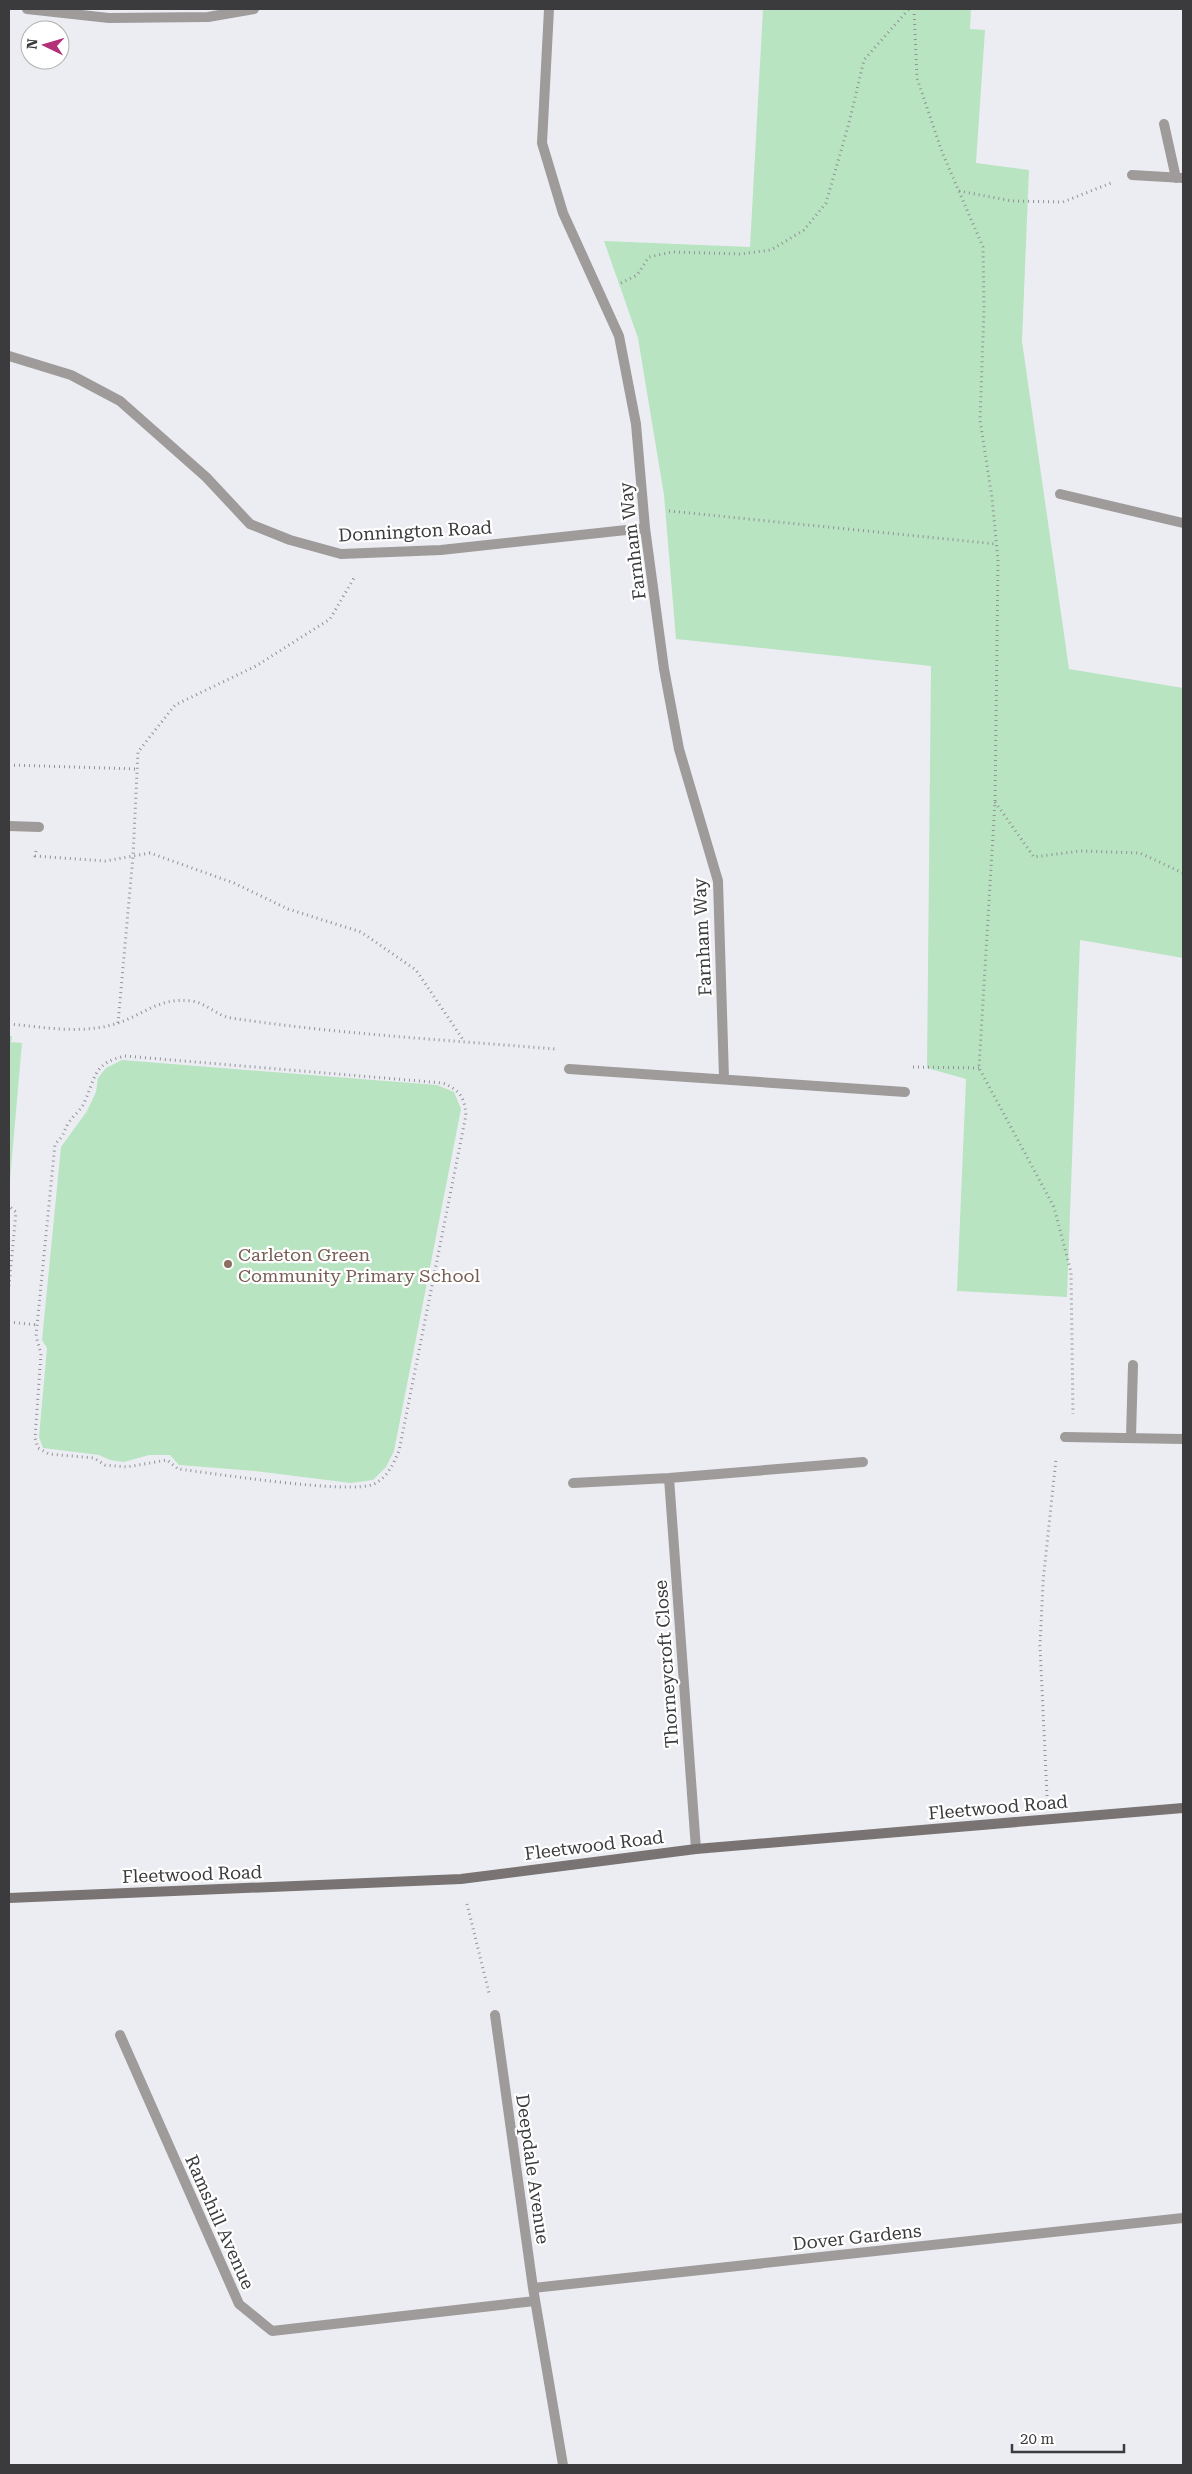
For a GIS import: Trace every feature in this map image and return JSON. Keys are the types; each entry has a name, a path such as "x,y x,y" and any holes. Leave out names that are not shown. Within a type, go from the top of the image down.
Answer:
{"main road":[{"name":"Fleetwood Road","path":"9,1898 461,1879 696,1849 1183,1808"}],"street":[{"path":"27,9 109,18 208,17 254,9"},
{"name":"Farnham Way","path":"549,9 542,143 563,212 619,336 636,424 645,528 664,669 679,749 718,881 724,1078"},
{"path":"1132,175 1179,178 1164,124"},
{"name":"Donnington Road","path":"9,356 71,375 120,401 206,477 250,524 290,540 341,554 440,550 645,528"},
{"path":"1060,494 1183,523"},
{"path":"9,826 39,827"},
{"path":"569,1069 724,1078 905,1092"},
{"path":"1131,1437 1133,1365"},
{"path":"1069,1438 1131,1437 1183,1439"},
{"path":"573,1483 669,1478 863,1462"},
{"name":"Thorneycroft Close","path":"669,1478 696,1849"},
{"name":"Deepdale Avenue","path":"495,2015 533,2288 563,2465"},
{"name":"Ramshill Avenue","path":"120,2036 239,2304 272,2331 535,2301"},
{"name":"Dover Gardens","path":"533,2288 1183,2218"}],"path":[{"path":"600,294 637,275 649,258 672,252 741,254 771,250 804,230 826,203 849,123 864,60 909,9"},
{"path":"914,9 917,78 942,152 983,247 984,310 980,420 992,498 998,560 995,802 979,1068 1054,1207 1071,1272 1069,1438 1054,1461 1043,1582 1040,1646 1048,1819"},
{"path":"958,190 1012,201 1063,202 1132,175"},
{"path":"666,511 996,544"},
{"path":"118,1023 133,856 138,752 175,705 256,666 330,619 369,552"},
{"path":"9,765 137,769"},
{"path":"995,802 1034,857 1080,851 1140,853 1183,873"},
{"path":"39,827 35,856 105,861 150,853 234,883 288,909 361,932 416,970 464,1041"},
{"path":"9,1024 85,1030 118,1023 142,1011 171,1001 194,1001 228,1017 356,1033 557,1049 569,1069"},
{"path":"124,1056 443,1083 457,1089 465,1102 466,1115 399,1451 390,1471 373,1484 338,1487 178,1469 167,1460 127,1467 105,1465 94,1458 49,1454 38,1448 35,1438 42,1354 36,1336 38,1325 55,1144 65,1135 68,1124 83,1105 95,1074 102,1064 124,1056"},
{"path":"887,1091 906,1067 979,1068"},
{"path":"9,1286 16,1212 10,1207"},
{"path":"9,1322 38,1325"},
{"path":"461,1879 495,2015"}],"green space":[{"path":"763,9 971,9 970,29 985,30 976,163 1029,170 1022,341 1069,669 1183,688 1183,958 1080,940 1067,1297 957,1291 966,1079 927,1068 931,666 676,639 664,495 638,338 604,241 750,247"},
{"path":"9,1036 12,1036 11,1042 22,1043 10,1180 10,1218"},
{"name":"Carleton Green Community Primary School","path":"122,1060 437,1085 454,1092 461,1109 394,1451 386,1467 373,1480 351,1483 255,1471 179,1465 170,1455 149,1455 124,1462 110,1460 99,1455 43,1448 39,1437 47,1348 42,1340 61,1147 87,1111 96,1092 98,1078 106,1068"}],"place":[{"name":"Carleton Green Community Primary School","path":"228,1264"}]}
